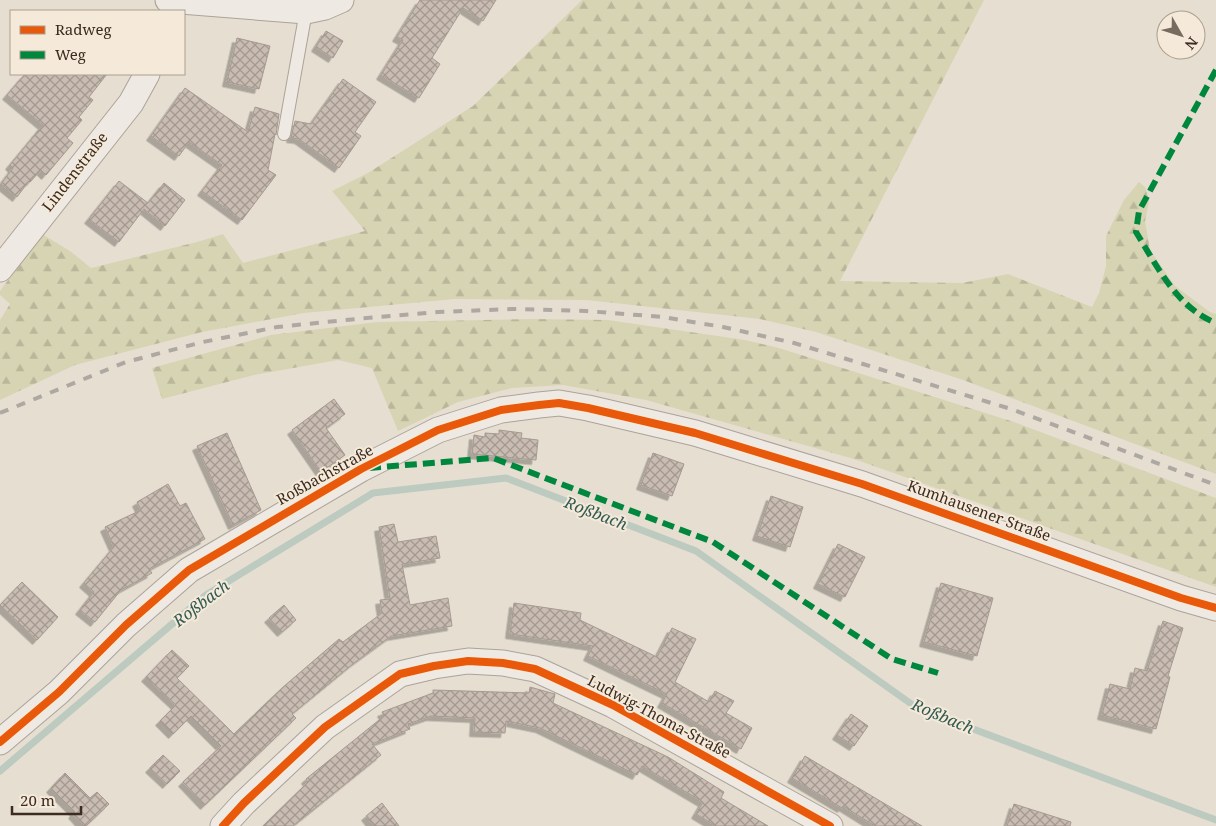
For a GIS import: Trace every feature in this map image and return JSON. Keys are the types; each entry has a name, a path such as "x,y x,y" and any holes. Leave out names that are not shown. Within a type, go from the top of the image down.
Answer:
{"street":[{"path":"168,0 306,11 325,7 341,0"},
{"name":"Lindenstraße","path":"0,269 131,103 146,75"},
{"name":"Roßbachstraße","path":"0,742 59,692 126,625 188,570 361,469 438,430 501,410 559,403 696,433 731,444"},
{"name":"Kumhausener Straße","path":"731,444 862,484 1181,598 1216,608"},
{"name":"Ludwig-Thoma-Straße","path":"223,826 244,803 325,727 400,674 468,661 503,663 535,669 613,705 830,826"}],"lane":[{"path":"284,134 306,11"}],"green space":[{"path":"582,0 984,0 840,281 962,283 1008,274 1092,307 1099,293 1106,266 1106,236 1124,200 1139,182 1145,187 1149,201 1145,221 1150,250 1175,286 1210,312 1216,314 1216,474 963,380 816,332 760,319 587,300 455,299 304,313 202,332 75,365 0,400 0,320 10,304 0,295 0,291 42,234 70,251 91,268 223,234 243,263 365,231 332,191 368,173 473,106"},
{"path":"532,319 608,320 745,340 779,348 1014,422 1216,498 1216,587 854,459 646,400 563,385 512,388 458,402 398,431 372,368 338,360 254,375 162,399 152,368 271,335 377,322"}],"building":[{"path":"420,0 496,0 483,21 463,8 432,58 440,64 419,98 381,75 403,40 397,37"},
{"path":"326,31 343,41 333,58 316,47"},
{"path":"237,38 270,46 259,89 227,82"},
{"path":"24,75 106,75 89,97 93,100 79,117 82,120 67,138 73,143 46,175 41,170 29,181 17,197 1,184 13,168 10,165 43,125 7,95"},
{"path":"343,79 376,102 355,132 361,136 339,168 299,139 291,138 295,121 311,124"},
{"path":"185,88 248,132 255,107 279,114 268,170 276,175 242,220 202,191 222,165 189,142 179,156 151,136"},
{"path":"119,181 148,203 164,183 185,200 165,226 144,209 119,242 89,219"},
{"path":"334,399 345,414 326,428 345,455 321,472 292,430"},
{"path":"499,430 522,433 521,438 538,440 536,460 472,454 474,435 485,437 485,433 499,434"},
{"path":"227,433 261,510 233,525 197,446"},
{"path":"653,453 684,464 672,496 641,485"},
{"path":"168,484 180,506 186,503 205,539 149,569 152,573 121,590 95,622 80,610 94,592 84,583 114,547 105,527 141,510 137,502"},
{"path":"771,496 803,507 790,547 757,536"},
{"path":"394,524 398,542 436,536 440,558 402,564 410,605 448,598 452,626 391,636 354,663 292,714 296,718 205,805 183,782 221,746 191,716 173,734 160,721 176,705 146,677 172,650 189,666 177,678 234,734 282,688 339,639 343,642 382,613 380,600 390,599 379,527"},
{"path":"838,544 865,557 845,597 818,584"},
{"path":"22,582 58,617 37,640 0,605"},
{"path":"941,583 993,598 977,656 924,642"},
{"path":"514,603 581,613 580,620 657,657 672,628 696,639 675,682 709,702 715,691 734,701 726,713 752,728 741,749 662,703 667,694 588,656 593,646 510,634"},
{"path":"284,605 296,620 282,632 269,618"},
{"path":"1163,621 1183,628 1168,676 1170,677 1156,729 1102,715 1110,684 1130,689 1135,668 1147,671"},
{"path":"530,687 555,694 553,703 668,757 724,792 721,798 768,826 716,826 696,814 703,802 642,766 637,775 540,728 506,721 505,733 474,732 475,718 431,716 408,724 410,729 372,744 381,755 293,826 263,826 308,782 306,779 384,716 382,712 433,693 433,690 529,693"},
{"path":"851,714 868,726 854,746 837,735"},
{"path":"163,755 180,771 167,784 150,768"},
{"path":"805,756 922,826 875,826 843,806 842,808 792,778"},
{"path":"65,773 90,798 97,792 109,804 86,826 51,788"},
{"path":"382,803 399,826 374,826 366,816"},
{"path":"1014,804 1071,822 1070,826 1007,826"}],"waterway":[{"name":"Roßbach","path":"0,771 206,595 373,493 506,478 696,551 917,708 1216,820"}],"railway":[{"path":"0,413 126,362 203,342 277,327 438,312 512,309 586,311 663,317 723,327 794,343 1011,409 1216,485"}],"marked path":[{"path":"1216,70 1139,211 1136,232 1160,272 1179,297 1202,316 1216,323"},
{"path":"369,468 493,458 713,542 892,659 938,673"}],"cycle path":[{"path":"0,742 59,692 126,625 189,570 361,469 438,430 501,410 539,405 559,403 588,408 695,433 862,484 1181,598 1216,608"},
{"path":"223,826 244,803 325,727 400,674 468,661 503,663 535,669 613,705 830,826"}]}
